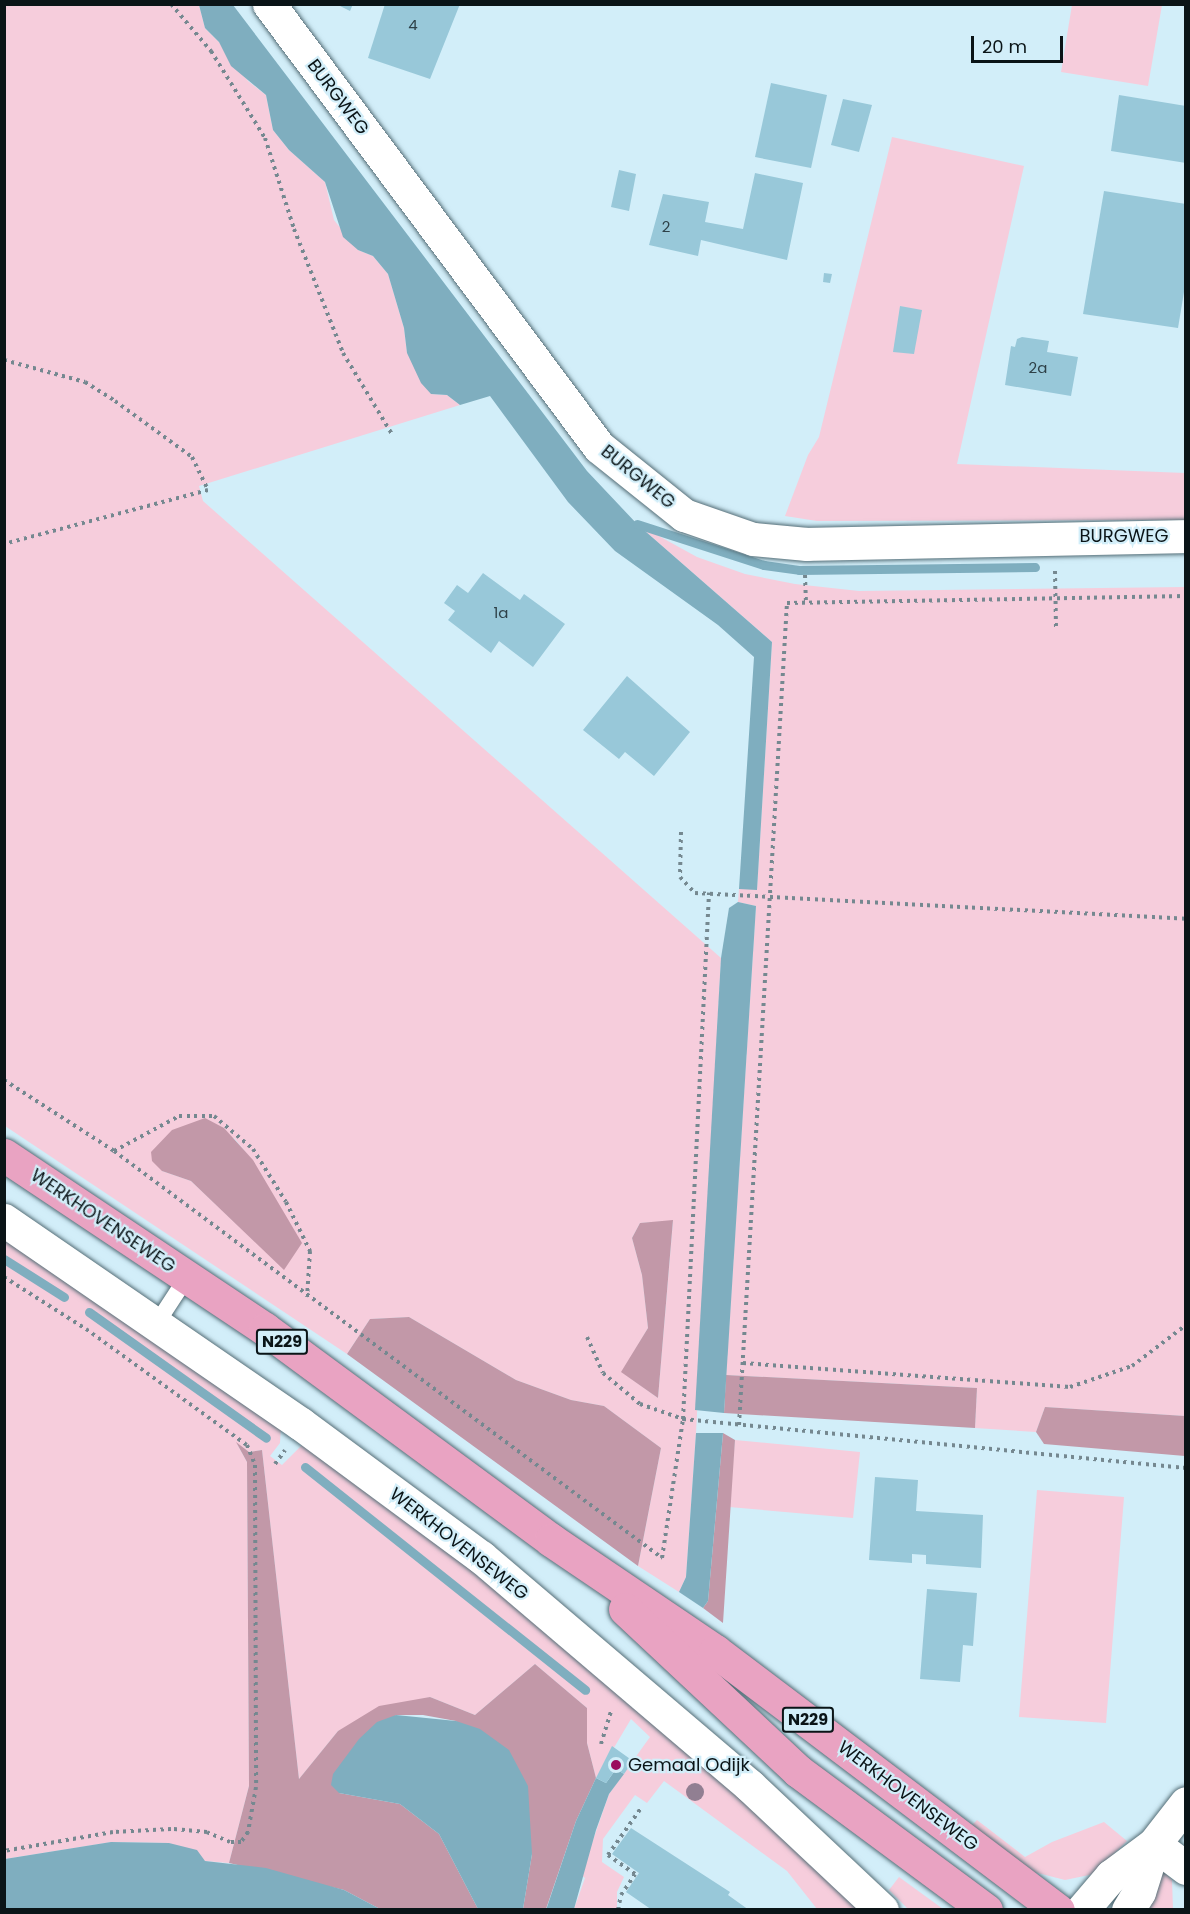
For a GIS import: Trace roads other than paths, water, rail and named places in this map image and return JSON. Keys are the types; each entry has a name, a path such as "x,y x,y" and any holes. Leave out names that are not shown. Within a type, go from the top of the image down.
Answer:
{"main road":[{"name":"BURGWEG","path":"269,4 599,447 684,515 753,539 807,544 1055,536 1185,536"},
{"name":"WERKHOVENSEWEG","path":"4,1155 265,1329 551,1540 715,1651 1058,1910"},
{"name":"WERKHOVENSEWEG","path":"4,1220 157,1323 481,1557 750,1786 882,1910"},
{"name":"WERKHOVENSEWEG","path":"551,1540 798,1771 986,1910"},
{"path":"1082,1910 1111,1876 1154,1844 1185,1803"},
{"path":"1154,1844 1185,1868"},
{"path":"1128,1910 1139,1892 1154,1844"}],"lane":[{"path":"157,1323 188,1277"}],"water":[{"path":"199,5 233,5 587,471 637,524 772,642 757,890 739,889 754,657 718,625 615,551 568,502 490,396 460,405 447,395 431,394 421,383 407,353 404,328 388,274 373,256 358,250 343,237 325,182 289,150 273,130 266,95 231,66 219,42 205,28"},
{"path":"738,902 756,906 724,1413 695,1410 721,958 729,908"},
{"path":"696,1433 723,1433 708,1601 703,1608 679,1592 686,1577"},
{"path":"396,1715 456,1721 480,1729 509,1750 528,1786 532,1854 523,1909 478,1909 439,1834 400,1804 339,1793 331,1785 333,1774 359,1739 377,1722"},
{"path":"616,1769 624,1774 609,1794 596,1830 574,1909 546,1910 576,1821 596,1778 606,1783"},
{"path":"111,1842 169,1843 197,1850 205,1861 266,1868 344,1890 380,1909 5,1909 5,1859"}],"waterway":[{"path":"637,524 764,565 799,570 1035,567"},
{"path":"4,1259 64,1297"},
{"path":"89,1312 266,1438"},
{"path":"305,1467 585,1690"}],"place":[{"name":"Gemaal Odijk","path":"616,1765"}]}
